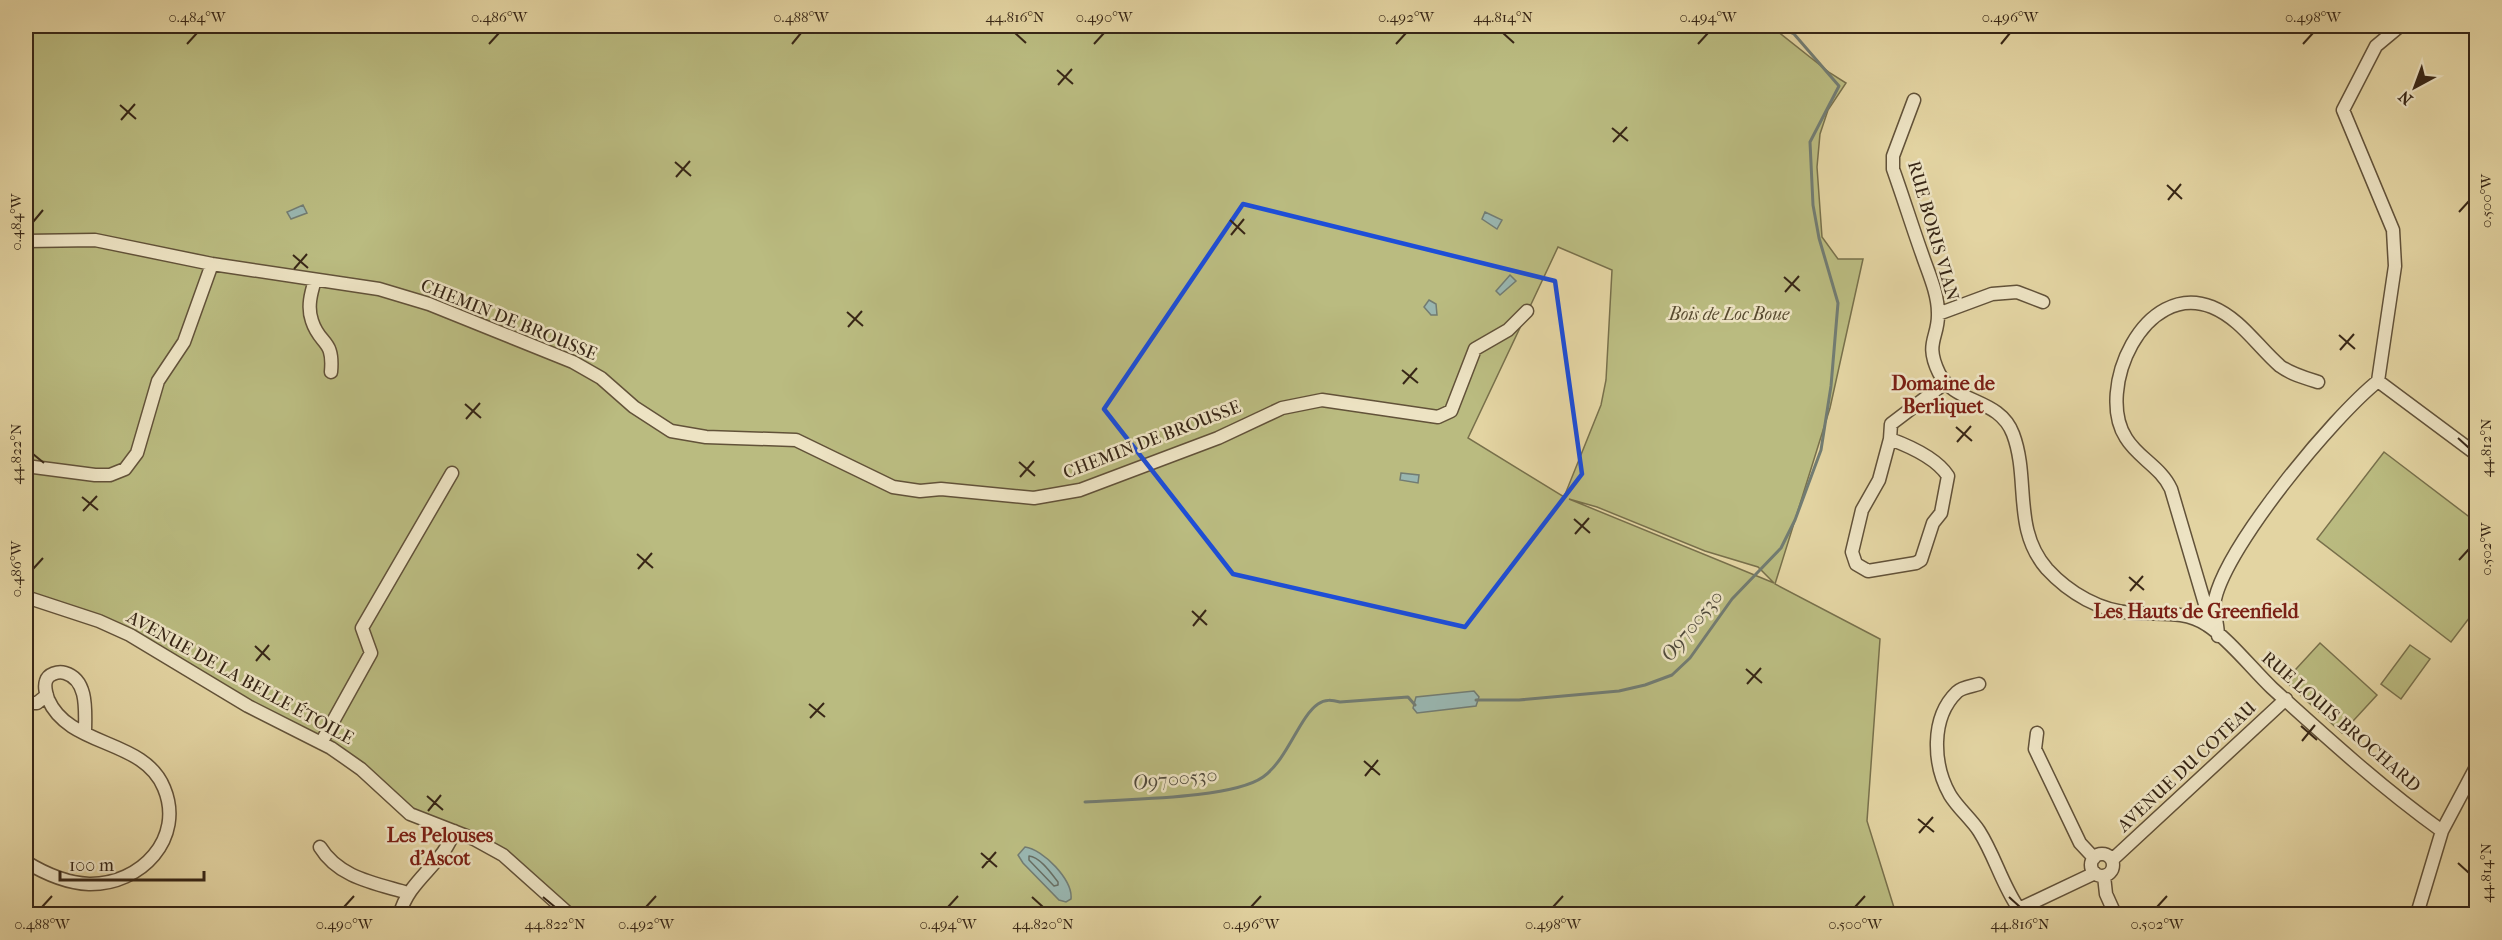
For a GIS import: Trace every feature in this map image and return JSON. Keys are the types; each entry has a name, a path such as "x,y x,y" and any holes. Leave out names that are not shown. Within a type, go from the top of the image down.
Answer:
{"street":[{"path":"2218,636 2214,603 2244,540 2294,473 2358,398 2378,381 2396,266 2393,230 2343,110 2376,46 2400,26"},
{"name":"RUE BORIS VIAN","path":"1914,100 1893,156 1893,169 1933,287 1938,314 1932,345 1935,363 1945,383"},
{"name":"CHEMIN DE BROUSSE","path":"26,241 95,240 212,264 379,289 420,301 573,362 601,378 634,407 671,431 706,437 796,440 893,487 1034,498 1080,490 1218,438 1282,408 1322,400 1438,417 1451,411 1474,349 1508,330 1527,311"},
{"path":"26,465 95,475 110,475 125,469 137,453 158,381 184,342 212,264"},
{"path":"315,280 309,302 312,322 333,353 331,372"},
{"path":"1938,314 1992,294 2017,292 2043,302"},
{"path":"2218,636 2210,621 2171,489 2159,471 2126,438 2117,413 2118,386 2133,341 2149,318 2178,303 2210,306 2233,318 2280,365 2318,382"},
{"path":"2378,381 2476,454"},
{"path":"1890,439 1904,444 1940,468 1948,477 1941,513 1933,523 1921,560 1916,563 1868,571 1856,564 1852,552 1865,503 1880,480 1892,424 1945,383 1959,393 1997,411 2009,426 2016,445 2026,527 2037,556 2057,579 2103,607 2133,613 2180,614 2210,626 2218,636"},
{"path":"321,743 371,653 362,628 445,477"},
{"name":"AVENUE DE LA BELLE ÉTOILE","path":"26,597 99,621 130,635 248,705 321,743 358,767 403,810 480,842 506,857 569,915"},
{"name":"RUE LOUIS BROCHARD","path":"2218,636 2393,795 2442,831"},
{"path":"26,862 72,882 101,884 139,870 160,848 170,826 171,815 164,786 140,760 70,726 57,715 46,695 45,682 52,674 62,672 76,680 82,689 85,733"},
{"path":"1979,684 1958,691 1944,711 1939,728 1937,764 1950,795 1979,831 1998,865 2008,894 2018,912 2112,870 2112,860 2103,855 2094,858"},
{"path":"26,703 37,703 46,695"},
{"name":"AVENUE DU COTEAU","path":"2112,860 2286,699"},
{"path":"2037,733 2035,749 2080,843 2094,858"},
{"path":"2417,915 2442,831 2476,767"},
{"path":"400,915 408,893 450,844 454,831"},
{"path":"320,847 326,857 345,872 408,893"},
{"path":"2094,858 2092,867 2099,874 2115,915"}],"highlighted area":[{"path":"1243,204 1555,281 1582,474 1465,627 1233,574 1104,409"}],"green space":[{"name":"Bois de Loc Boue","path":"26,26 1772,27 1846,83 1828,110 1820,134 1817,167 1822,237 1838,259 1863,259 1830,408 1775,584 1880,639 1867,821 1896,914 569,914 518,867 424,820 361,769 155,650 26,596","holes":["1558,247 1612,270 1606,380 1601,405 1564,497 1468,438","1569,499 1597,507 1705,551 1758,567 1774,583"]},
{"path":"2384,452 2476,522 2476,609 2451,642 2317,539"},
{"path":"2320,643 2377,695 2342,733 2285,681"},
{"path":"2410,645 2430,659 2401,699 2381,684"}],"water":[{"path":"303,205 307,213 291,219 287,212"},
{"path":"1485,212 1502,220 1497,229 1482,219"},
{"path":"1510,275 1516,281 1500,295 1496,291"},
{"path":"1429,300 1436,304 1437,315 1431,315 1424,307"},
{"path":"1401,473 1419,475 1418,483 1400,480"},
{"path":"1474,691 1479,697 1476,706 1417,713 1413,708 1416,697"},
{"path":"1025,847 1040,853 1056,867 1067,883 1071,899 1066,902 1059,900 1023,863 1018,855"}],"waterway":[{"name":"O9700530","path":"1476,700 1519,700 1619,691 1672,675 1690,658 1732,599 1781,548 1795,520 1821,450 1831,386 1838,303 1819,238 1813,205 1810,142 1839,86 1794,34 1777,26"},
{"name":"O9700530","path":"1085,802 1178,797 1228,790 1248,784 1263,777 1272,769 1305,718 1323,701 1408,697 1415,705"}],"district":[{"name":"Domaine de Berliquet","path":"1943,394"},
{"name":"Les Hauts de Greenfield","path":"2196,611"},
{"name":"Les Pelouses d'Ascot","path":"440,846"}]}
